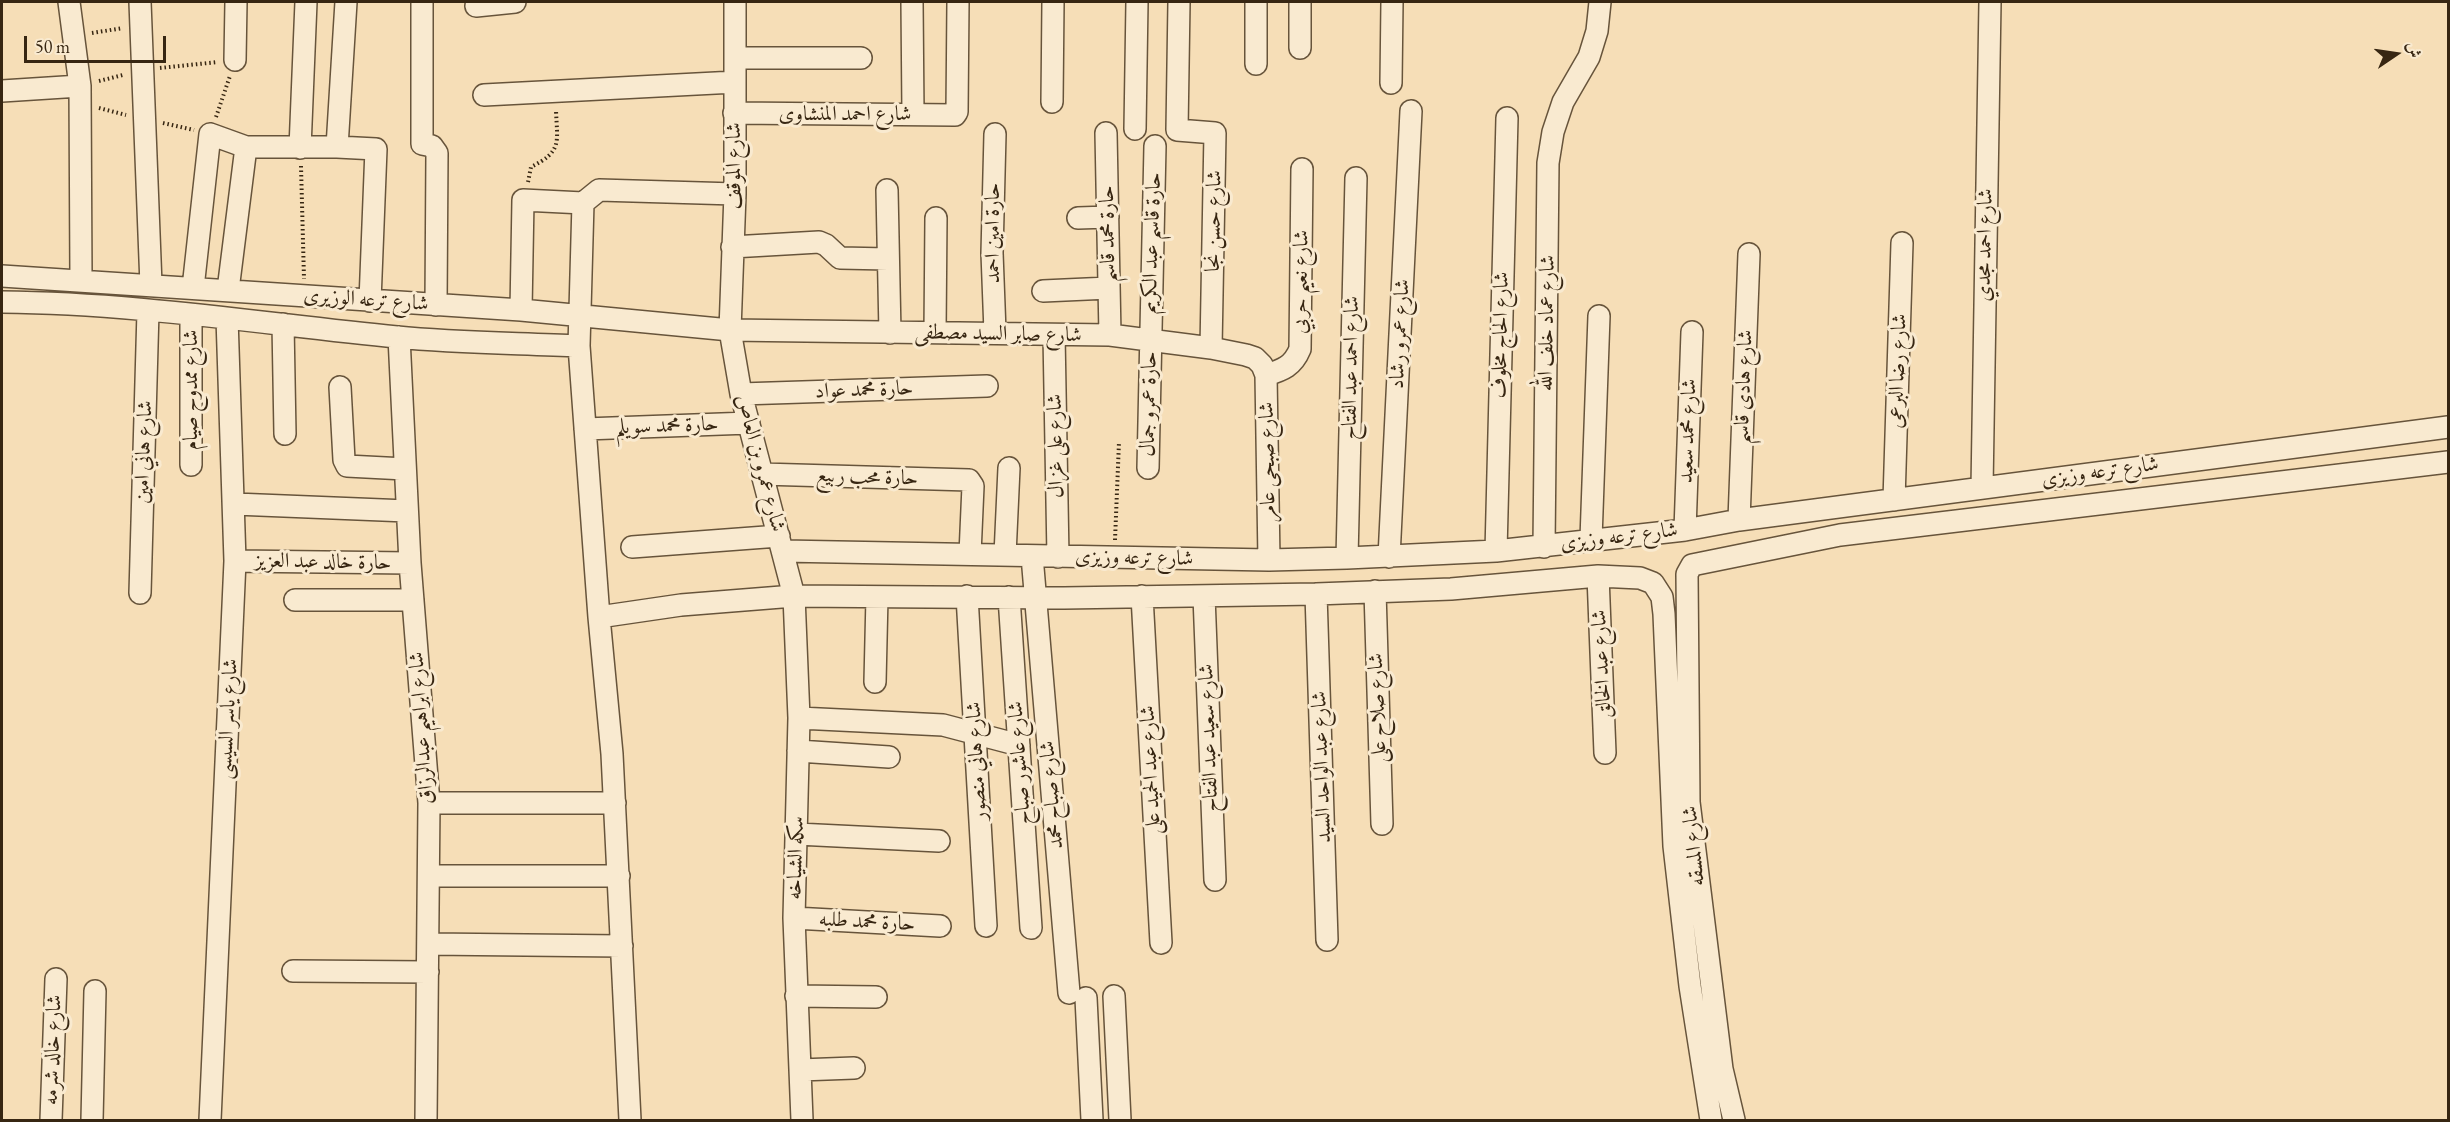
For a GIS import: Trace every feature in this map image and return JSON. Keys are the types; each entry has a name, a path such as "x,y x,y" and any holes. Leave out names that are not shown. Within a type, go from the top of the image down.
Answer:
{"street":[{"path":"69,2 81,95 81,279"},
{"path":"140,2 151,285"},
{"path":"235,60 236,2"},
{"path":"300,148 306,2"},
{"path":"337,147 346,2"},
{"path":"422,2 422,144 432,146 437,153 436,305"},
{"path":"476,6 515,2"},
{"name":"شارع الموقف","path":"730,330 735,194 735,2"},
{"path":"912,2 913,114"},
{"name":"شارع احمد المنشاوى","path":"734,113 955,115 957,112 957,2"},
{"path":"1052,102 1053,2"},
{"path":"1135,129 1137,2"},
{"name":"شارع حسن نجا","path":"1179,2 1177,130 1215,133 1211,348"},
{"path":"1256,2 1256,64"},
{"path":"1300,2 1300,48"},
{"path":"1392,2 1392,83"},
{"name":"شارع عماد خلف الله","path":"1544,547 1548,163 1553,132 1563,102 1589,57 1597,31 1600,2"},
{"name":"شارع احمد مجدي","path":"1982,488 1990,2"},
{"path":"735,58 861,58"},
{"path":"484,95 735,82"},
{"path":"2,91 81,95"},
{"name":"شارع عمرو رشاد","path":"1389,557 1411,111"},
{"name":"شارع الحاج مخلوف","path":"1496,552 1507,118"},
{"name":"حارة محمد قاسم","path":"1106,133 1110,335"},
{"path":"193,288 210,134 246,147 376,149 370,301"},
{"name":"حارة امين احمد","path":"994,134 992,253 995,332"},
{"name":"حارة قاسم عبد الكريم","path":"1149,340 1155,146"},
{"path":"228,290 246,147"},
{"name":"شارع نعيم حربي","path":"1264,370 1285,369 1295,361 1300,349 1302,169"},
{"name":"شارع احمد عبد الفتاح","path":"1347,558 1356,178"},
{"path":"521,310 523,200 583,203 598,190 735,194"},
{"path":"888,190 890,333"},
{"path":"583,203 579,346 615,803 630,1120"},
{"path":"1078,218 1108,217"},
{"path":"935,332 936,218"},
{"path":"732,247 819,242 826,245 840,258 888,259"},
{"name":"شارع رضا البرعى","path":"1894,500 1902,243"},
{"name":"شارع هادى قاسم","path":"1739,520 1749,254"},
{"name":"شارع ترعه الوزيرى","path":"2,276 81,279 521,310 730,330"},
{"path":"1043,291 1109,288"},
{"name":"شارع ترعه الوزيرى","path":"2,302 39,302 148,311 399,337 579,346"},
{"name":"شارع هاني امين","path":"140,593 148,311"},
{"name":"شارع ممدوح صيام","path":"191,315 191,465"},
{"path":"1591,539 1599,316"},
{"name":"شارع ياسر السيسى","path":"210,1120 235,561 227,318"},
{"path":"283,324 285,434"},
{"name":"شارع صابر السيد مصطفى","path":"730,330 1110,335 1211,348 1255,358 1264,370"},
{"name":"شارع عمرو بن العاص","path":"730,330 741,394 794,596"},
{"name":"شارع محمد سعيد","path":"1685,530 1692,332"},
{"name":"شارع على غزال","path":"1054,335 1058,557"},
{"name":"شارع ابراهيم عبدالرزاق","path":"399,337 410,563 429,803 426,1120"},
{"name":"حارة عمرو جمال","path":"1148,468 1149,340"},
{"name":"شارع صبحى عامر","path":"1264,370 1269,560"},
{"name":"حارة محمد عواد","path":"741,394 987,386"},
{"path":"339,387 344,460 347,466 405,469"},
{"name":"حارة محمد سويلم","path":"585,429 749,423"},
{"name":"شارع ترعه وزيزى","path":"632,547 781,544 1058,557 1269,560 1496,552 1591,539 1685,530 1739,520 2448,427"},
{"name":"شارع ترعه وزيزى","path":"1690,568 1698,562 1840,535 2448,462"},
{"path":"1005,555 1009,468"},
{"name":"حارة محب ربيع","path":"762,474 972,482 970,554"},
{"path":"234,504 407,511"},
{"name":"شارع صباح محمد","path":"1032,556 1034,597 1092,1120"},
{"name":"حارة خالد عبد العزيز","path":"235,561 410,563"},
{"name":"شارع المسقه","path":"1690,568 1688,574 1689,802 1722,1069 1734,1120"},
{"name":"شارع ترعه وزيزى","path":"599,617 681,605 794,596 1034,597 1316,594 1451,589 1598,576 1640,578 1653,583"},
{"name":"شارع عبد الخالق","path":"1598,576 1605,753"},
{"name":"شارع المسقه","path":"1653,583 1662,597 1664,614 1674,846 1690,987 1712,1120"},
{"name":"شارع صلاح على","path":"1375,591 1382,824"},
{"name":"شارع عبد الواحد السيد","path":"1316,594 1328,940"},
{"name":"سكه الشياخه","path":"794,596 799,718 794,918 802,1120"},
{"name":"شارع هاني منصور","path":"967,596 986,926"},
{"name":"شارع عبد الحميد على","path":"1142,596 1161,943"},
{"name":"شارع سعيد عبد الفتاح","path":"1204,596 1215,880"},
{"path":"875,682 877,597"},
{"name":"شارع عاشور صباح","path":"1009,597 1031,928"},
{"path":"296,600 413,600"},
{"path":"799,718 944,725 1019,745"},
{"path":"798,751 889,757"},
{"path":"429,803 615,803"},
{"path":"797,834 939,841"},
{"path":"429,876 619,876"},
{"name":"حارة محمد طلبه","path":"794,918 940,926"},
{"path":"429,944 622,946"},
{"path":"294,971 428,972"},
{"name":"شارع خالد شرمه","path":"51,1120 56,979"},
{"path":"92,1120 95,991"},
{"path":"796,996 876,997"},
{"path":"1114,996 1120,1120"},
{"path":"800,1070 854,1068"}],"path":[{"path":"74,36 140,26"},
{"path":"235,60 210,134 145,119 81,95 142,70 235,60"},
{"path":"523,200 531,167 547,159 557,146 556,92"},
{"path":"300,148 305,296"},
{"path":"1114,558 1119,442"}]}
